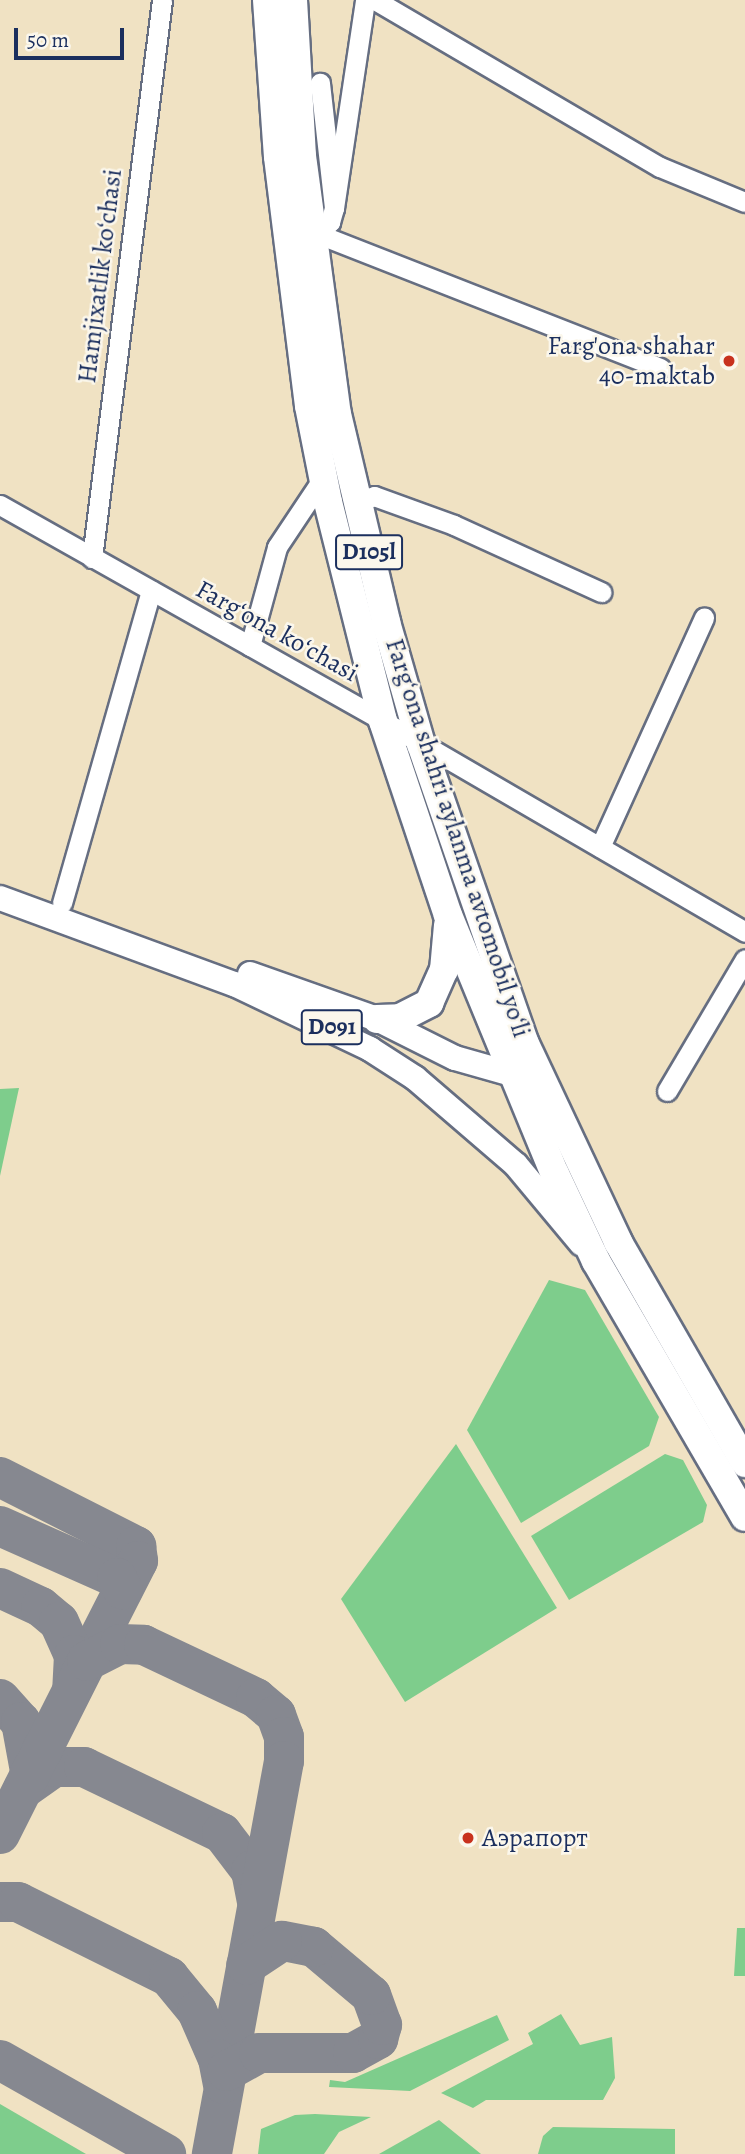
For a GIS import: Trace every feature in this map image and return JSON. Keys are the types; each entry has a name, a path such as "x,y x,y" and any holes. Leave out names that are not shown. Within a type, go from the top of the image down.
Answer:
{"highway":[{"name":"Fargʻona shahri aylanma avtomobil yoʻli","path":"267,0 286,235 323,478 383,721 448,915 514,1078 596,1261 745,1517"},
{"name":"Fargʻona shahri aylanma avtomobil yoʻli","path":"293,0 295,74 337,414 357,502 421,744 525,1044 618,1242 745,1463"},
{"name":"D091","path":"377,1019 400,1018 429,1003 439,990 448,915"}],"main road":[{"name":"D091","path":"0,880 377,1019 455,1058 514,1078 544,1081"},
{"name":"D091","path":"0,898 234,984 370,1048 415,1078 516,1165 596,1261"}],"street":[{"name":"Hamjixatlik koʻchasi","path":"92,558 162,0"},
{"path":"313,232 330,222 334,208 365,0"},
{"path":"375,0 660,167 745,201"},
{"path":"320,83 334,208"},
{"path":"313,232 660,368"},
{"path":"250,646 277,547 323,478"},
{"path":"357,502 374,496 454,525 601,592"},
{"name":"Fargʻona koʻchasi","path":"0,505 383,721 745,932"},
{"path":"62,903 150,590"},
{"path":"600,848 704,618"},
{"path":"667,1091 745,959"}],"green space":[{"path":"19,1088 0,1176 0,1089"},
{"path":"549,1280 585,1290 659,1417 649,1446 521,1523 467,1430"},
{"path":"456,1444 557,1608 405,1702 341,1599"},
{"path":"665,1454 683,1460 707,1505 703,1522 569,1600 531,1536"},
{"path":"737,1928 745,1928 745,1976 734,1976"},
{"path":"561,2014 580,2045 612,2037 615,2078 603,2100 486,2100 473,2108 441,2093 533,2044 528,2033"},
{"path":"497,2015 509,2040 410,2091 329,2087 330,2080 345,2082"},
{"path":"0,2104 86,2154 0,2154"},
{"path":"295,2115 371,2117 339,2132 324,2154 258,2154 261,2129"},
{"path":"439,2120 481,2154 379,2154"},
{"path":"553,2127 675,2129 675,2154 538,2154 543,2136"}],"taxiway":[{"path":"0,1477 136,1546 138,1561 87,1661"},
{"path":"0,1526 117,1578 123,1590"},
{"path":"0,1588 41,1607 59,1622 74,1655 72,1689"},
{"path":"0,1834 87,1661 120,1644 144,1645 256,1698 276,1715 284,1737 284,1761 212,2154"},
{"path":"0,1699 21,1722 30,1771"},
{"path":"23,1789 54,1767 84,1767 222,1833 251,1871 257,1902"},
{"path":"0,1902 18,1902 169,1977 197,2011 218,2059 223,2084"},
{"path":"227,2071 259,2053 353,2053 378,2039 382,2025 371,1995 314,1947 282,1941 246,1965"},
{"path":"0,2060 166,2154"}],"place":[{"name":"Farg'ona shahar 40-maktab","path":"729,361"},
{"name":"Аэрапорт","path":"468,1838"}]}
